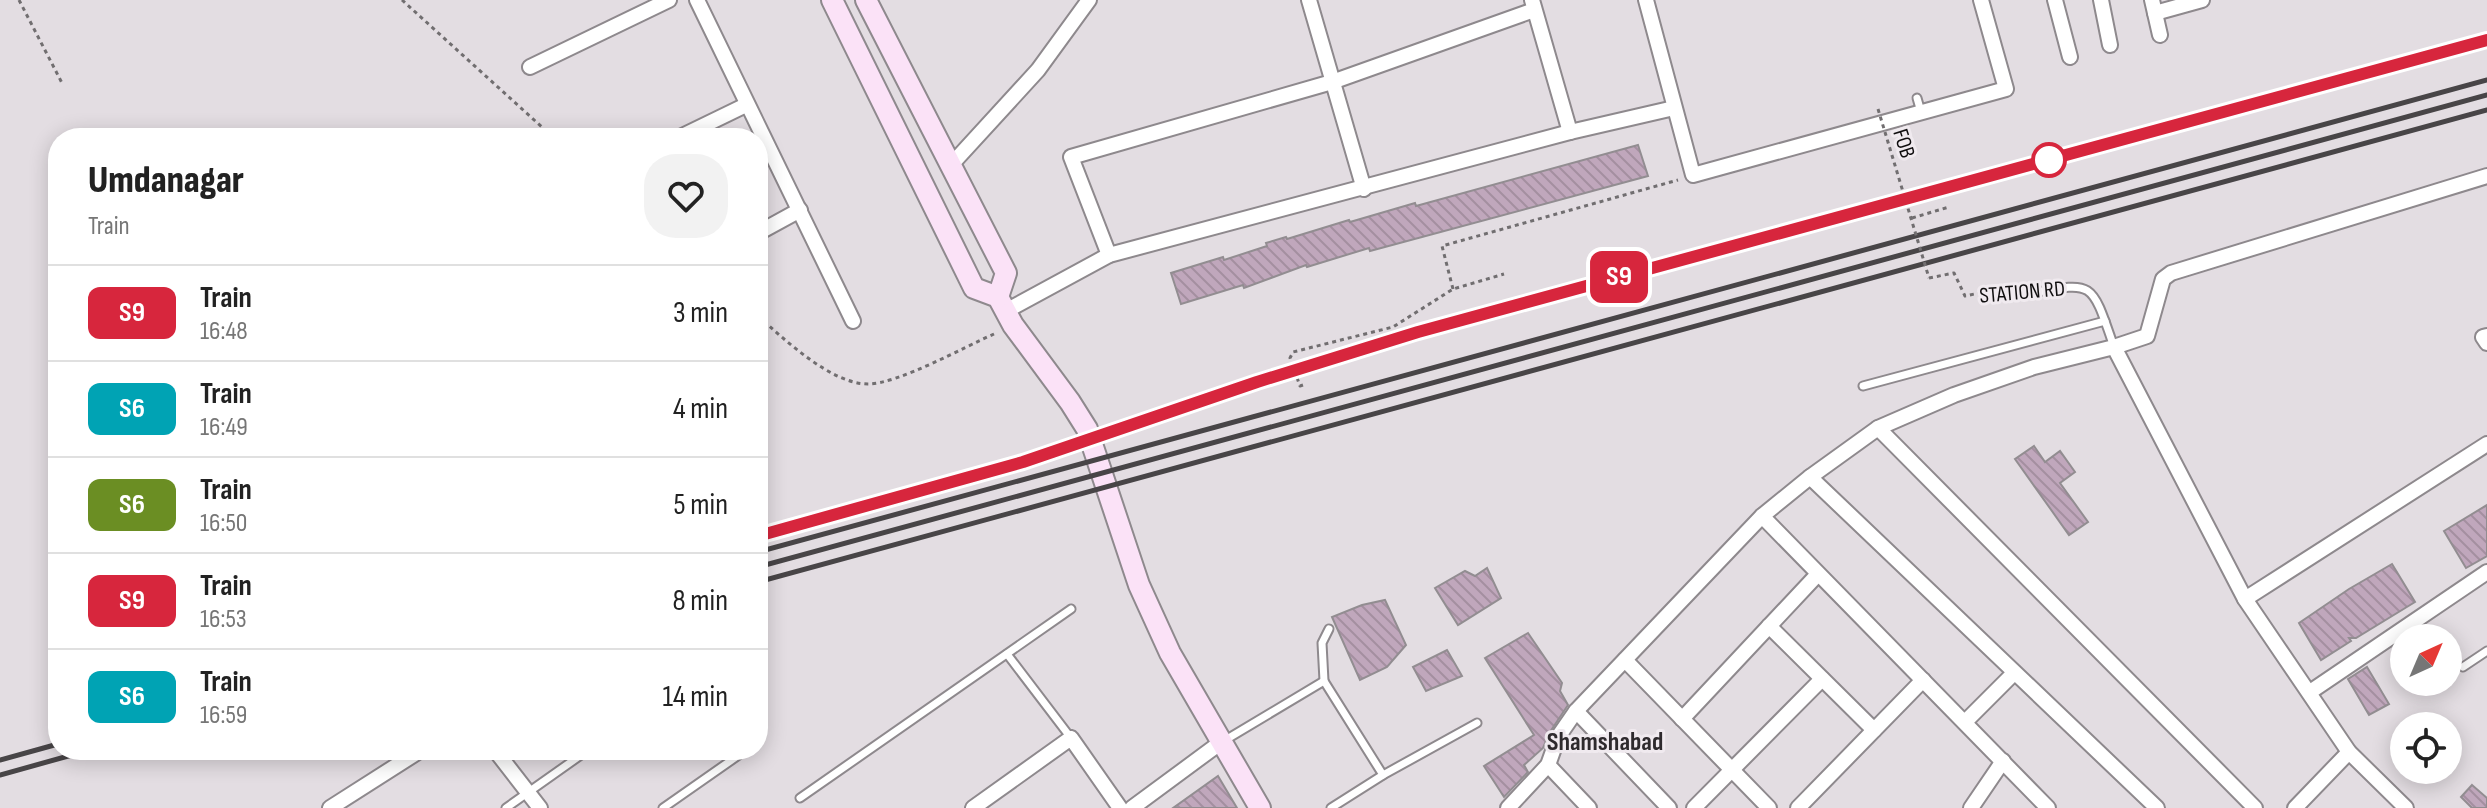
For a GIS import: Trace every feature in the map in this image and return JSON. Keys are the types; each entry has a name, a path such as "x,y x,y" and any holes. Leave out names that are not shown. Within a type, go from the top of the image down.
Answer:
{"main road":[{"path":"832,0 974,288 1006,311 1087,429 1139,585 1170,653 1260,808"},
{"path":"866,0 1006,273 1006,311"}],"street":[{"path":"530,67 669,0"},
{"path":"697,0 758,128"},
{"path":"951,165 1038,70 1089,0"},
{"path":"1309,0 1364,189"},
{"path":"1646,0 1693,175 1919,105 2006,89 1981,0"},
{"path":"2055,0 2070,57"},
{"path":"2101,0 2110,45"},
{"path":"2160,35 2154,6 2202,0"},
{"path":"1109,255 1071,157 1332,82 1533,5 1570,132"},
{"path":"699,128 746,105"},
{"path":"1006,311 1109,255 1570,132 1674,108"},
{"path":"768,148 853,321"},
{"path":"1508,808 1548,765 1558,737 1576,711 1762,516 1878,428 1954,395 2034,367 2147,336 2163,279 2171,273 2487,176"},
{"path":"768,228 800,210"},
{"path":"2487,336 2483,337 2487,343"},
{"path":"2114,347 2245,599 2349,752 2406,808"},
{"path":"1878,428 2255,808"},
{"path":"2245,599 2487,444"},
{"path":"1810,477 2157,808"},
{"path":"1762,516 2048,808"},
{"path":"2310,692 2487,572"},
{"path":"1682,719 1818,574"},
{"path":"1769,626 1874,730"},
{"path":"1625,660 1769,808"},
{"path":"1965,722 2014,673"},
{"path":"1694,808 1822,679"},
{"path":"1798,808 1923,680"},
{"path":"1576,711 1669,808"},
{"path":"973,808 1071,738 1120,808"},
{"path":"1132,808 1220,743"},
{"path":"2295,808 2349,752"},
{"path":"330,808 405,760"},
{"path":"503,760 540,808"},
{"path":"1971,808 2003,761"},
{"path":"1548,765 1589,808"}],"lane":[{"name":"STATION RD","path":"2022,295 2080,287 2097,299 2114,347"},
{"path":"1863,386 2105,321"},
{"path":"800,798 1071,609"},
{"path":"1329,629 1322,643 1324,681 1383,775"},
{"path":"2463,667 2487,651"},
{"path":"1007,654 1071,738"},
{"path":"1220,743 1324,681"},
{"path":"1331,808 1477,723"},
{"path":"506,808 574,760"},
{"path":"663,808 732,760"}],"path":[{"path":"19,0 62,83"},
{"path":"402,0 543,128"},
{"name":"FOB","path":"1878,109 1929,278 1954,273"},
{"path":"1453,289 1442,246 1693,175"},
{"path":"1912,218 1949,207"},
{"name":"STATION RD","path":"1954,273 1965,296 2003,288 2022,295"},
{"path":"1303,385 1300,386 1290,358 1293,352 1393,327 1453,289 1504,274"},
{"path":"768,325 808,360 846,379 865,384 886,382 1006,311"}],"building":[{"path":"1638,145 1648,176 1370,251 1369,248 1306,265 1244,288 1243,285 1181,304 1171,273 1223,257 1224,260 1286,237 1415,203 1416,206"},
{"path":"2034,446 2045,462 2060,451 2075,472 2060,483 2088,522 2069,535 2015,459"},
{"path":"2487,505 2487,556 2466,568 2444,531"},
{"path":"2392,564 2415,602 2356,638 2349,638 2351,641 2321,660 2299,623"},
{"path":"1487,568 1501,598 1458,625 1435,588 1465,571 1475,576"},
{"path":"1385,600 1406,645 1387,667 1360,680 1332,617"},
{"path":"1528,633 1562,683 1560,691 1568,705 1543,748 1524,765 1528,772 1504,797 1484,766 1534,735 1485,658"},
{"path":"1447,650 1462,676 1426,691 1413,667"},
{"path":"2367,667 2389,704 2369,715 2348,679"},
{"path":"1218,776 1237,808 1173,808"},
{"path":"2472,785 2487,798 2487,808 2472,808 2461,797"}],"railway":[{"path":"768,533 1023,462 1257,382 1418,332 2487,40"},
{"path":"768,549 2487,80"},
{"path":"768,564 2487,95"},
{"path":"768,579 2487,110"},
{"path":"0,760 48,747"},
{"path":"0,775 54,760"}],"train":[{"name":"S9","path":"768,533 1023,462 1257,382 1418,332 2487,40"}],"district":[{"name":"Shamshabad","path":"1605,741"}]}
